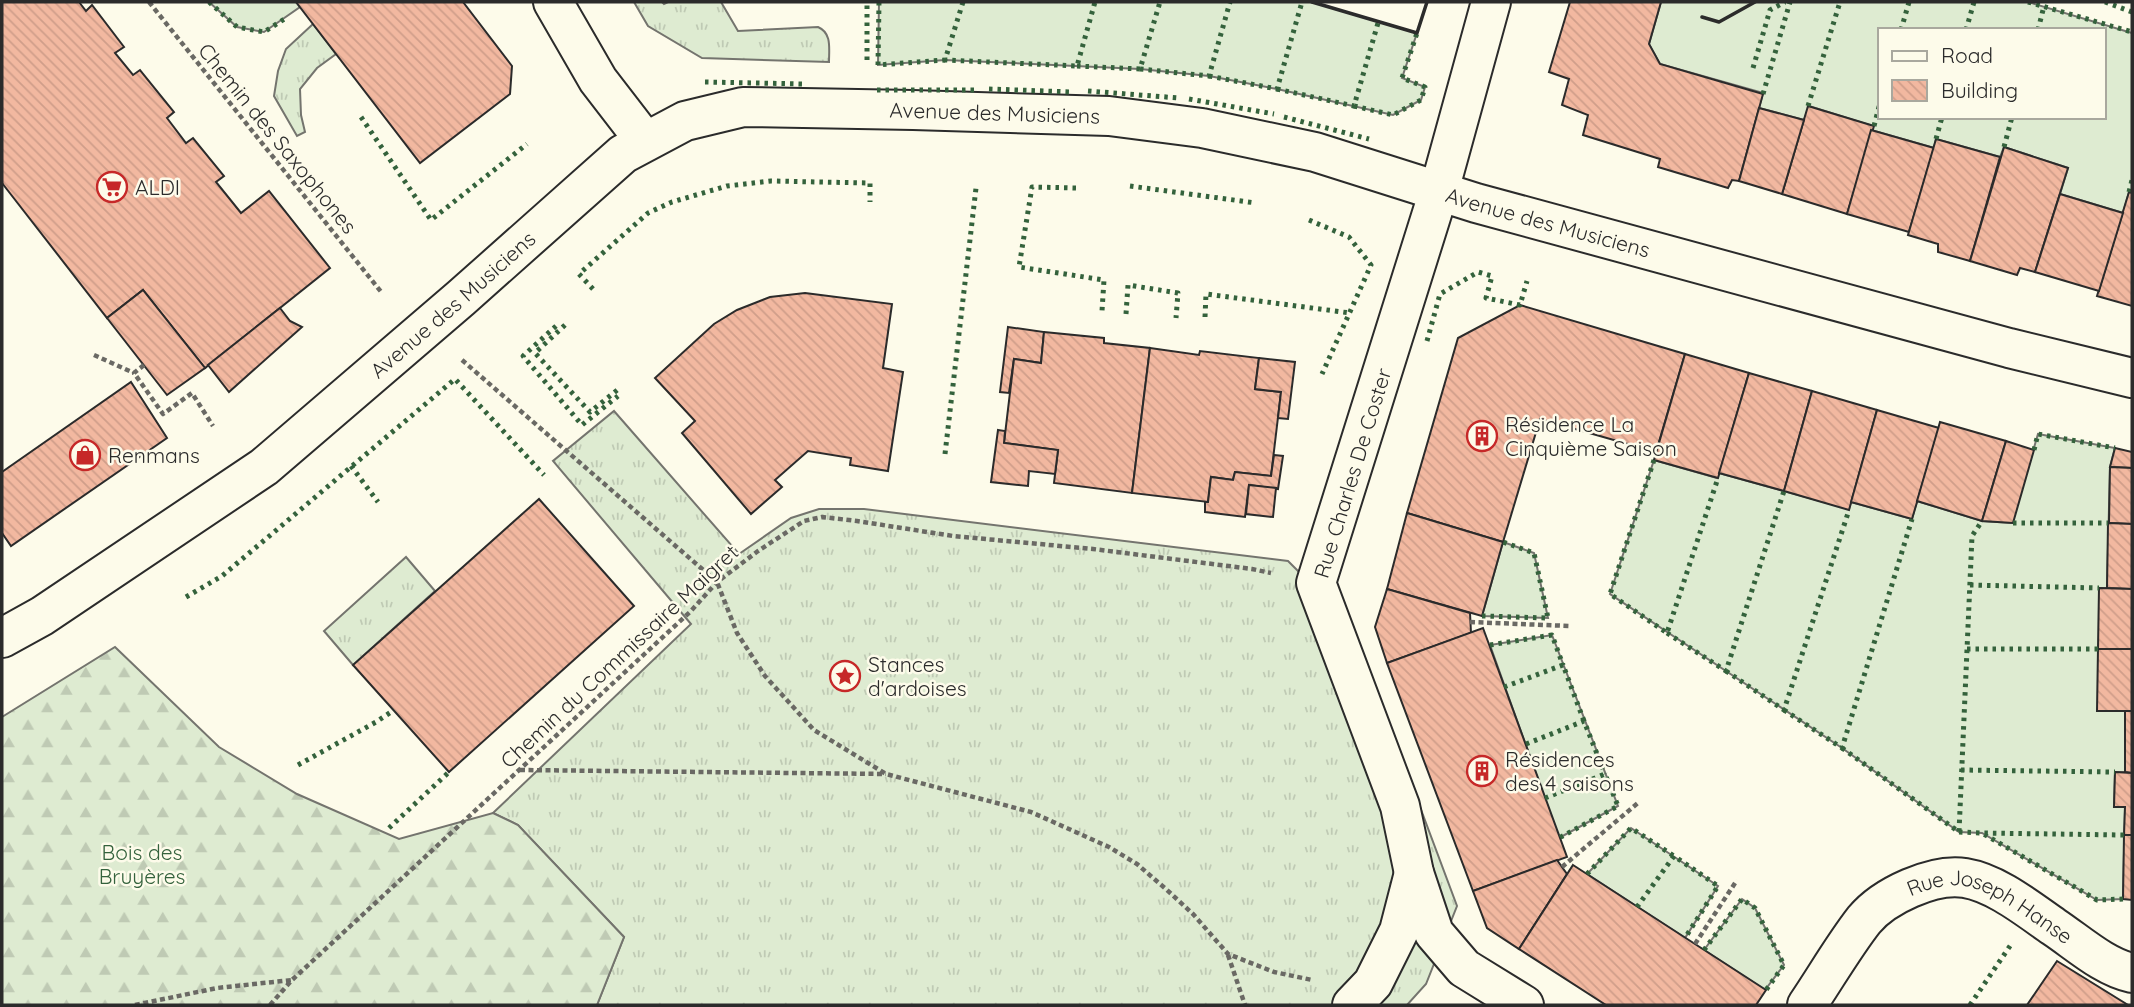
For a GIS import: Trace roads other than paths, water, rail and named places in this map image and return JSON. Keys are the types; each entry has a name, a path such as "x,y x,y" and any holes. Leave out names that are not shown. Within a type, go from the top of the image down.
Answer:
{"street":[{"path":"553,2 598,80 645,141"},
{"name":"Rue Charles De Coster","path":"1491,2 1438,191 1316,583 1400,806 1414,873 1434,933 1464,968 1524,1005"},
{"name":"Avenue des Musiciens","path":"2,638 42,616 264,467 471,289 622,154 685,121 743,107 1110,116 1202,128 1315,152 1489,207 2132,378"},
{"path":"1362,994 1399,930 1414,873"},
{"name":"Rue Joseph Hanse","path":"1808,1005 1866,918 1897,894 1931,880 1964,878 1999,890 2103,961 2132,973"}],"place":[{"name":"ALDI","path":"112,187"},
{"name":"Résidence La Cinquième Saison","path":"1482,436"},
{"name":"Renmans","path":"85,455"},
{"name":"Stances d'ardoises","path":"845,676"},
{"name":"Résidences des 4 saisons","path":"1482,771"}],"park label":[{"name":"Bois des Bruyères","path":"142,864"}]}
